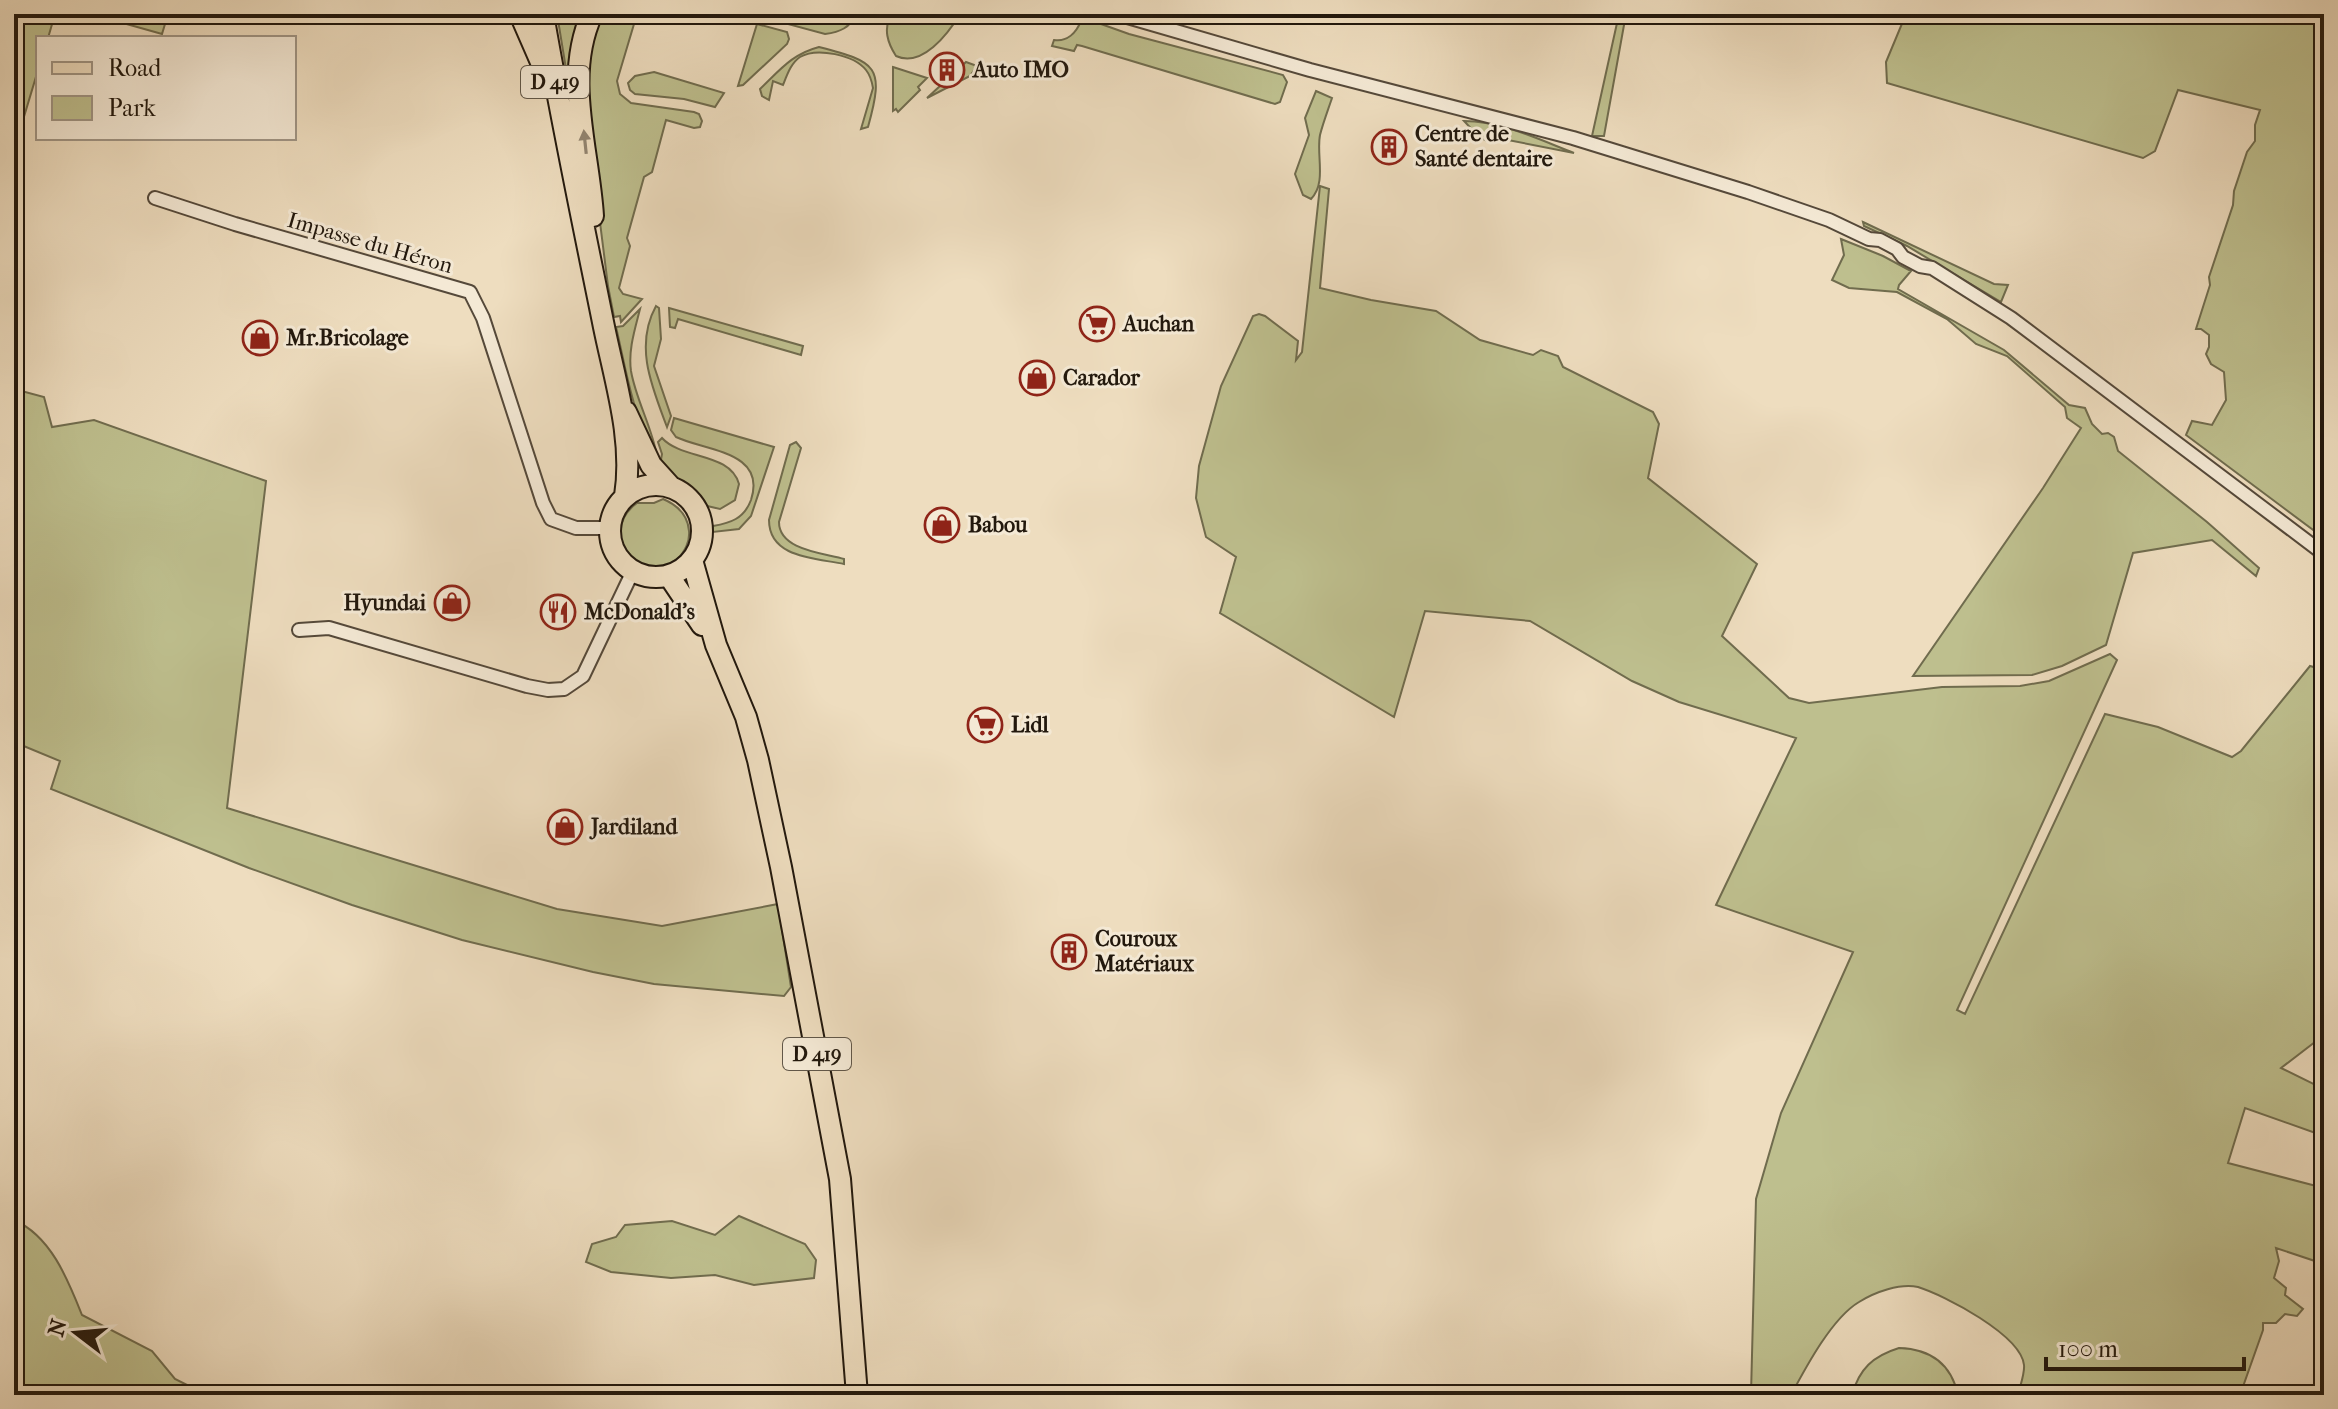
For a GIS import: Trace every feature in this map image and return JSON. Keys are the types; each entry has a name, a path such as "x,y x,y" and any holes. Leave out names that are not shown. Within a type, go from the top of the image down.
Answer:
{"main road":[{"path":"520,14 544,70 567,151"},
{"name":"D 419","path":"543,14 567,151 621,402 627,472 625,496"},
{"path":"592,14 580,47 578,76 592,211 595,276"},
{"name":"D 419","path":"621,402 651,465 670,486"},
{"path":"646,485 670,486 684,493 701,517 701,542 692,560 669,576 656,577 633,571 615,553 610,528 612,516 625,496 646,485"},
{"name":"D 419","path":"692,560 716,645 746,717 779,855 840,1179 857,1395"},
{"name":"D 419","path":"669,576 716,645"}],"street":[{"path":"1117,14 1310,70 1573,138 1748,192 1816,215 1869,239 1880,240 1897,249 1903,257 1932,268 2011,318 2324,554"},
{"name":"Impasse du Héron","path":"155,198 470,292 483,318 543,503 551,519 576,528 610,528"},
{"path":"299,630 329,628 527,686 564,689 583,676 633,571"}],"green space":[{"path":"14,14 55,14 49,36 36,36 36,77 14,150"},
{"path":"91,14 168,14 162,34"},
{"path":"557,14 586,14 575,124"},
{"path":"598,14 637,14 617,81 620,94 631,103 694,112 699,114 702,121 700,127 694,128 666,120 652,172 644,177 627,238 630,246 619,288 623,294 642,299 621,322 620,316 614,317 608,286 583,87"},
{"path":"751,14 856,14 844,28 825,34"},
{"path":"890,14 960,14 933,47 925,53 906,58 896,56 889,41 887,25"},
{"path":"1619,14 1626,14 1604,136 1592,136"},
{"path":"1906,14 2324,14 2324,538 2186,435 2192,421 2212,425 2226,400 2224,372 2211,364 2206,354 2209,335 2196,329 2210,285 2209,277 2233,205 2234,191 2247,152 2255,141 2255,125 2260,110 2178,90 2155,151 2143,158 1887,83 1886,62"},
{"path":"1087,19 1129,34 1283,75 1287,82 1280,102 1275,104 1082,46 1077,45 1074,51 1052,46 1054,40 1067,38 1081,21"},
{"path":"757,24 787,32 789,39 743,85 738,86"},
{"path":"819,47 854,57 872,70 876,91 868,127 861,129 873,88 871,79 860,65 844,57 816,53 800,57 783,85 773,81 769,100 762,96 760,89 787,64 801,54"},
{"path":"966,62 977,66 970,76 927,98"},
{"path":"893,67 927,78 918,87 920,90 898,112 896,109 893,111"},
{"path":"654,72 724,93 715,107 684,99 635,94 630,90 628,83 635,76"},
{"path":"1316,91 1332,98 1320,135 1319,185 1311,199 1303,195 1295,174 1309,135 1305,118"},
{"path":"1464,121 1507,128 1574,153 1508,140 1491,143 1479,137"},
{"path":"1320,186 1329,189 1320,288 1436,311 1480,340 1533,355 1541,350 1558,356 1563,367 1653,412 1659,424 1648,478 1757,564 1722,636 1789,698 1809,703 1942,687 2020,686 2049,681 2110,654 2117,660 1957,1010 1965,1014 2105,714 2158,727 2232,757 2241,751 2310,666 2324,670 2324,1035 2281,1068 2324,1089 2324,1136 2245,1108 2228,1163 2324,1188 2324,1264 2276,1248 2279,1261 2274,1278 2286,1288 2285,1295 2303,1309 2297,1316 2285,1314 2276,1323 2263,1323 2240,1395 2018,1395 2024,1365 2020,1353 2010,1341 1962,1307 1930,1291 1911,1286 1880,1292 1849,1309 1820,1344 1791,1395 1751,1394 1756,1199 1781,1113 1853,952 1716,905 1796,738 1679,702 1632,681 1530,621 1425,611 1394,717 1220,613 1236,557 1206,537 1196,498 1199,466 1221,386 1253,316 1265,316 1298,341 1296,360 1302,352"},
{"path":"1863,222 1994,284 2008,285 2001,302 1907,246 1864,226"},
{"path":"1841,239 1911,271 1898,289 2004,350 2069,405 2085,408 2092,424 2102,434 2108,433 2114,437 2118,451 2259,568 2256,576 2212,540 2133,553 2106,645 2062,666 2032,675 1913,676 2081,428 2067,418 2065,407 2007,356 1976,344 1947,319 1897,292 1849,288 1832,280 1844,255"},
{"path":"656,306 659,308 661,339 654,366 671,416 667,427 651,382 646,351 646,336"},
{"path":"669,308 803,346 801,355 678,319 675,328 670,327"},
{"path":"640,309 630,363 657,456 636,410 616,327 623,326"},
{"path":"14,389 44,397 52,427 94,420 266,481 227,808 557,909 662,926 778,904 791,987 784,996 654,984 462,940 249,868 51,789 60,761 14,742"},
{"path":"674,418 774,447 751,516 739,529 713,532 713,526 736,519 744,512 751,500 754,484 750,471 730,455 676,437 671,430"},
{"path":"662,438 681,450 726,466 739,484 735,500 720,509 703,505 660,465 662,454 658,442"},
{"path":"796,442 801,448 779,522 781,531 794,544 844,559 844,564 796,554 785,549 771,533 769,520 790,445"},
{"path":"663,499 684,515 689,539 677,559 663,566 650,567 628,554 622,542 621,529 625,515 637,503 654,503"},
{"path":"739,1216 805,1244 816,1260 814,1278 754,1285 715,1275 671,1278 611,1272 586,1262 592,1244 616,1237 625,1225 672,1221 715,1235"},
{"path":"14,1220 38,1237 57,1260 82,1315 152,1351 175,1379 207,1395 14,1395"},
{"path":"1899,1348 1920,1351 1938,1360 1950,1374 1958,1395 1852,1395 1868,1365"}],"place":[{"name":"Auto IMO","path":"947,70"},
{"name":"Centre de Santé dentaire","path":"1389,147"},
{"name":"Auchan","path":"1097,324"},
{"name":"Mr.Bricolage","path":"260,338"},
{"name":"Carador","path":"1037,378"},
{"name":"Babou","path":"942,525"},
{"name":"Hyundai","path":"452,603"},
{"name":"McDonald's","path":"558,612"},
{"name":"Lidl","path":"985,725"},
{"name":"Jardiland","path":"565,827"},
{"name":"Couroux Matériaux","path":"1069,952"}]}
